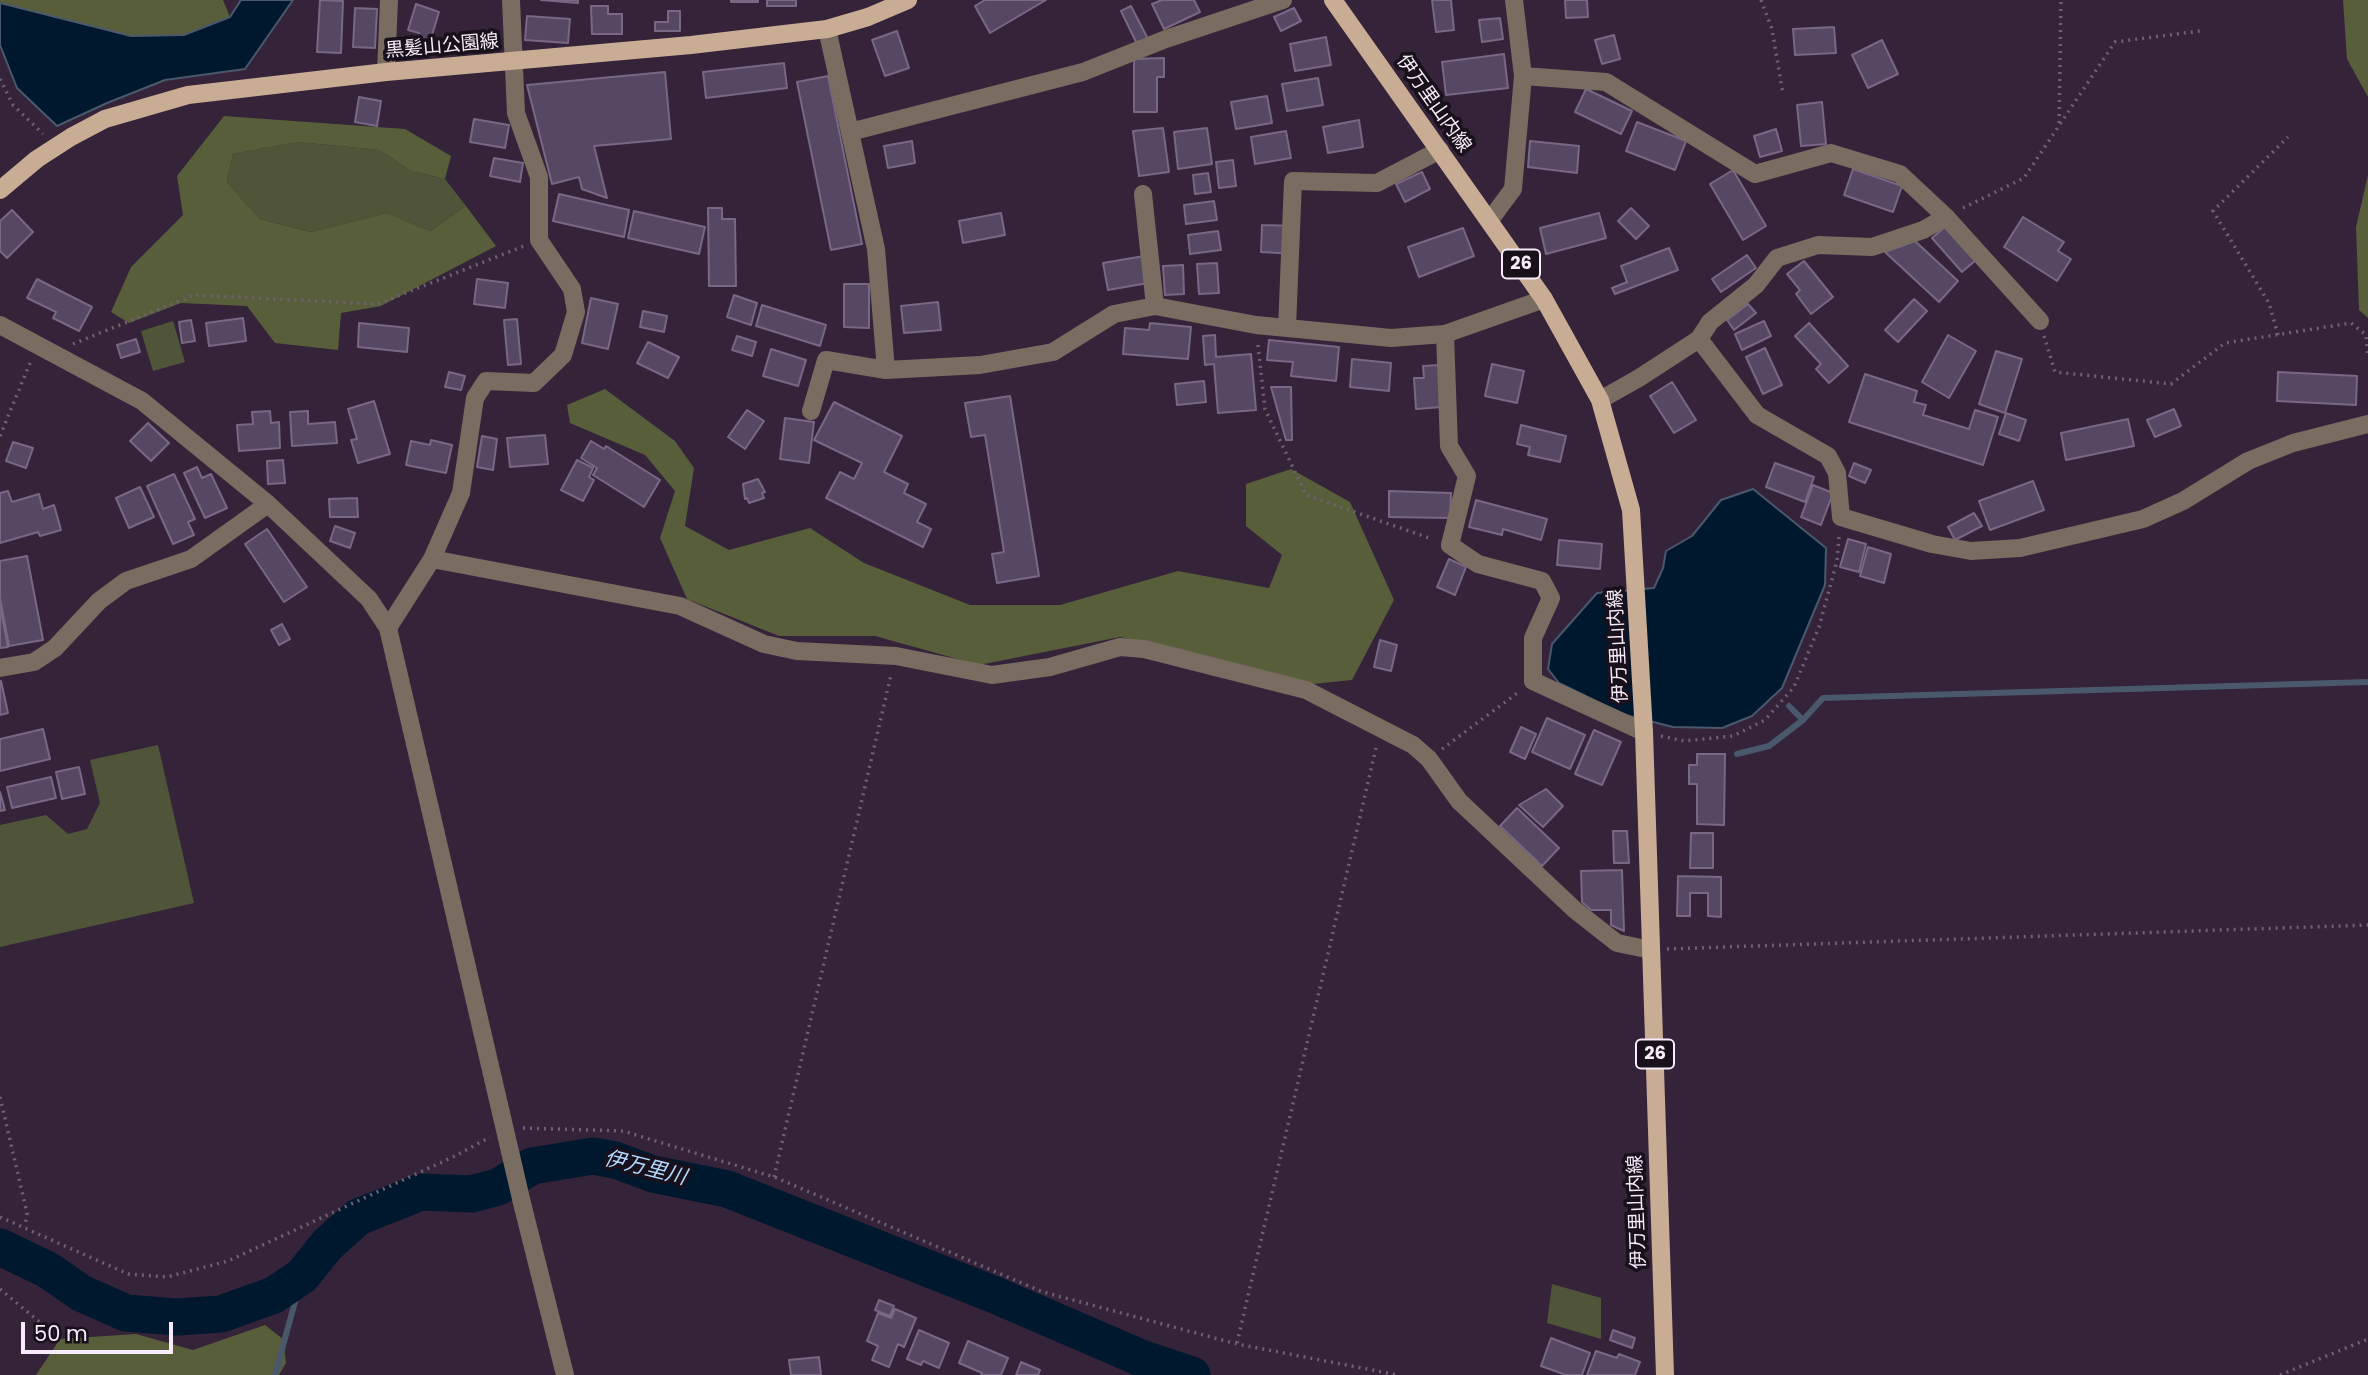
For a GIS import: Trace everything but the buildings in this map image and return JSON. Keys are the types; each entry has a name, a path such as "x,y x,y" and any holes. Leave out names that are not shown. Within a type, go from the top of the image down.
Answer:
{"main road":[{"name":"黒髪山公園線","path":"0,190 37,159 104,119 188,94 827,29 868,18 908,0"},
{"name":"伊万里山内線","path":"1333,0 1544,299 1600,400 1632,510 1644,732 1665,1375"}],"street":[{"path":"386,72 389,0"},
{"path":"388,628 432,559 461,493 475,398 486,381 534,383 563,355 576,312 572,289 539,240 540,177 516,113 511,0"},
{"path":"850,132 1083,72 1166,39 1283,0"},
{"path":"1490,220 1513,189 1523,76 1514,0"},
{"path":"827,29 876,249 886,370"},
{"path":"1523,76 1606,82 1755,174 1831,153 1900,174 1946,217 2040,321"},
{"path":"1287,328 1293,181 1377,183 1440,150"},
{"path":"1143,194 1155,306"},
{"path":"1600,400 1639,379 1699,339 1710,322 1756,285 1777,258 1818,245 1872,247 1923,230 1946,217"},
{"path":"811,411 826,360 886,370 980,365 1053,352 1114,314 1155,306 1256,325 1391,338 1445,334 1544,299"},
{"path":"0,325 142,401 268,504 369,599 388,628 522,1203 565,1375"},
{"path":"1445,334 1449,446 1467,476 1450,545 1478,564 1542,581 1551,598 1533,638 1532,681 1644,732"},
{"path":"1699,339 1758,415 1828,456 1837,473 1841,517 1932,544 1971,551 2020,548 2143,519 2183,502 2248,461 2292,443 2368,424"},
{"path":"0,668 34,662 55,648 99,601 125,581 191,559 268,504"},
{"path":"432,559 680,606 764,644 797,651 896,656 992,675 1050,667 1120,647 1144,649 1306,690 1413,745 1429,759 1459,801 1575,910 1617,943 1651,950"}],"path":[{"path":"1761,0 1772,29 1783,94"},
{"path":"2059,125 2060,0"},
{"path":"1946,217 2024,178 2115,42 2200,31"},
{"path":"0,79 13,105 47,138 37,159"},
{"path":"2278,335 2269,303 2213,211 2288,137"},
{"path":"0,436 45,349 194,295 378,304 539,240"},
{"path":"2040,321 2055,372 2171,384 2225,343 2351,323 2366,335 2368,358"},
{"path":"1256,325 1265,409 1306,495 1450,545"},
{"path":"1644,732 1684,741 1734,736 1765,720 1794,687 1819,627 1837,561 1841,517"},
{"path":"774,1177 896,656"},
{"path":"1429,759 1532,681"},
{"path":"1237,1344 1380,729"},
{"path":"1651,950 2368,925"},
{"path":"0,1097 27,1213 25,1227"},
{"path":"0,1217 128,1274 167,1277 228,1261 456,1156 506,1127 623,1131 774,1177 1043,1292 1237,1344 1398,1375"},
{"path":"0,1289 49,1330"},
{"path":"2280,1375 2368,1339"}],"green space":[{"path":"0,0 223,0 230,17 184,35 131,36 0,3"},
{"path":"2343,0 2368,0 2368,97 2347,59"},
{"path":"224,116 405,129 451,156 445,179 411,171 379,150 298,142 233,154 227,182 260,219 311,232 387,213 430,231 466,206 496,246 381,306 341,313 338,350 275,343 247,306 181,303 129,323 111,312 131,267 183,215 177,176"},
{"path":"298,142 379,150 411,171 445,179 466,206 430,231 387,213 311,232 260,219 227,182 233,154"},
{"path":"2368,175 2368,318 2359,310 2356,227"},
{"path":"173,321 185,362 153,371 141,331"},
{"path":"605,389 675,441 694,468 685,526 729,550 810,528 864,563 970,605 1060,605 1178,571 1269,588 1282,555 1246,526 1246,484 1291,469 1350,502 1394,600 1352,680 1313,684 1120,637 979,665 875,636 779,636 687,599 660,538 675,491 645,455 570,423 567,405"},
{"path":"158,745 194,903 0,947 0,825 46,815 68,834 87,829 100,803 90,760"},
{"path":"1552,1284 1601,1298 1601,1339 1547,1323"},
{"path":"265,1325 283,1339 286,1363 279,1375 36,1375 60,1339 136,1334 193,1350"}],"water":[{"path":"241,0 293,0 245,69 165,80 57,126 17,88 0,45 0,3 131,36 184,35 230,17"},
{"path":"1753,489 1826,548 1825,585 1782,688 1752,716 1722,728 1673,727 1622,714 1559,683 1548,669 1552,644 1597,593 1654,588 1663,568 1666,551 1692,536 1721,500"}],"waterway":[{"path":"1737,754 1769,746 1803,720 1823,698 2368,682"},
{"path":"1789,706 1803,720"},
{"name":"伊万里川","path":"0,1247 48,1270 81,1293 126,1313 177,1317 221,1314 274,1295 302,1276 327,1245 358,1217 421,1192 471,1194 498,1187 532,1166 593,1156 615,1160 653,1174 727,1189 995,1295 1141,1358 1192,1375"},
{"path":"275,1375 302,1276"}]}
